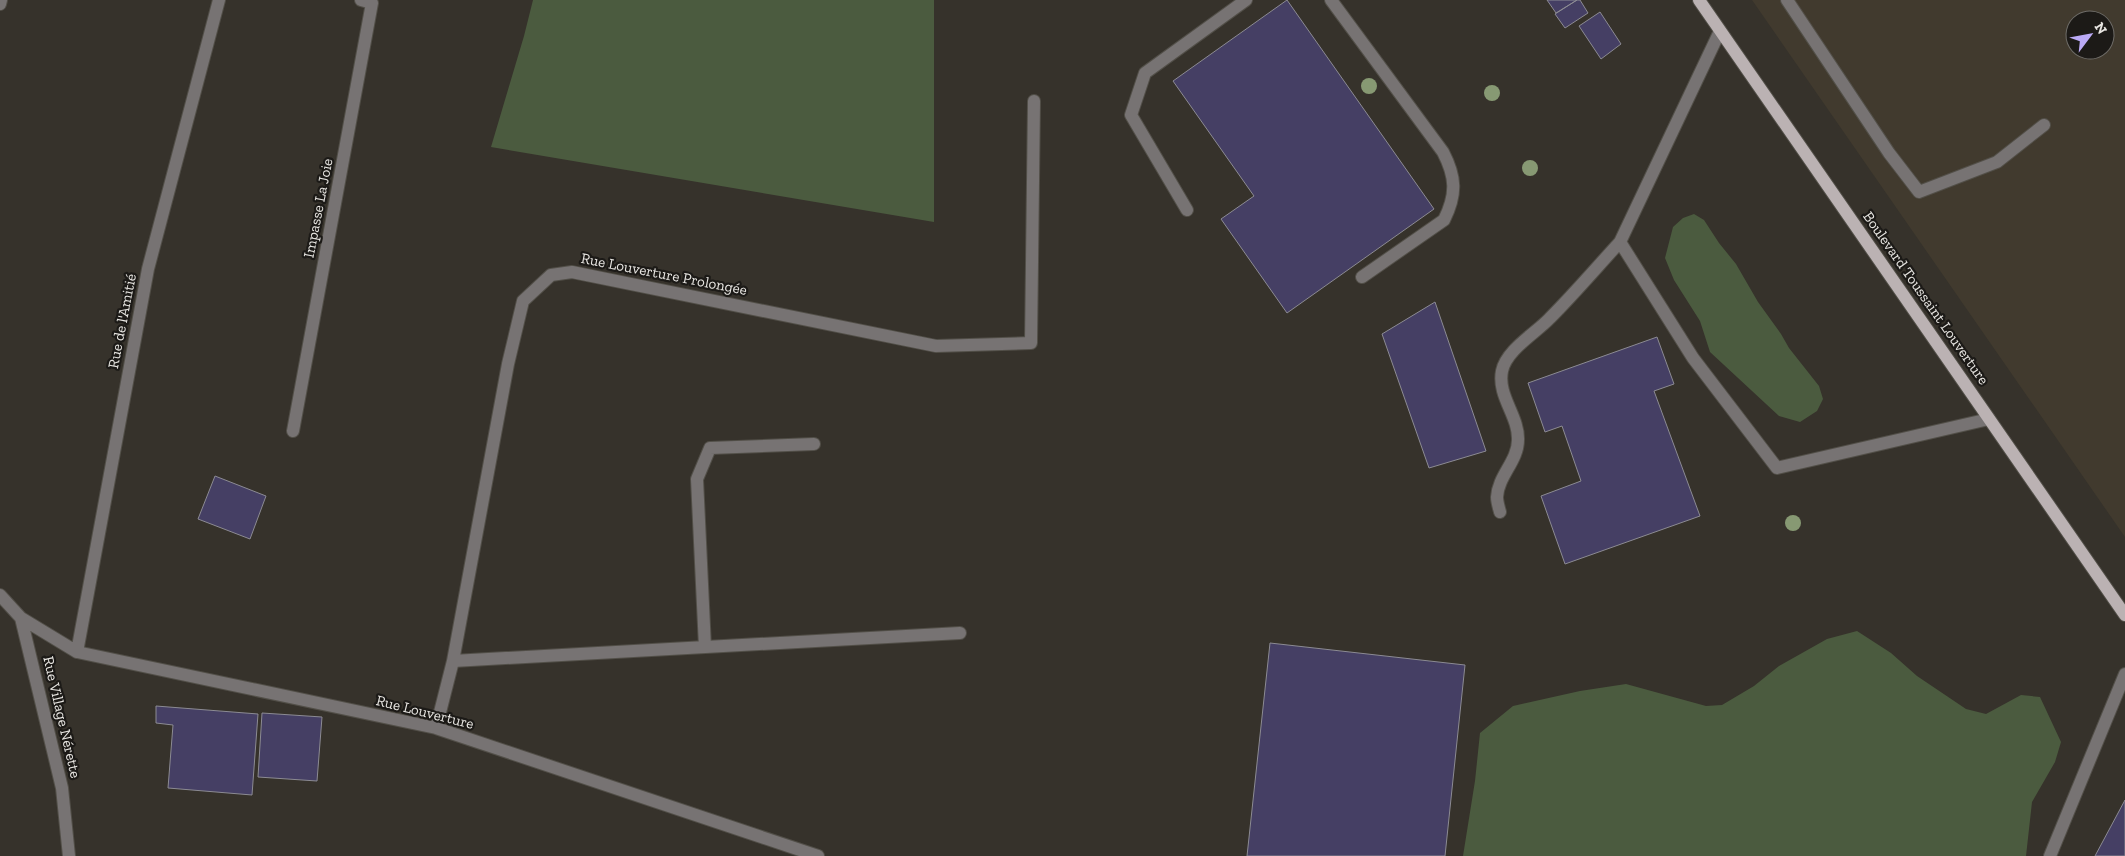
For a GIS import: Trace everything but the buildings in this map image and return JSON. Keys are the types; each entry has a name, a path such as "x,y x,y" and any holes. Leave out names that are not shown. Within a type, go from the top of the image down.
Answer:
{"main road":[{"name":"Boulevard Toussaint Louverture","path":"1699,0 2125,615"}],"street":[{"path":"0,4 1,0"},
{"name":"Rue de l'Amitié","path":"77,652 148,269 219,0"},
{"name":"Impasse La Joie","path":"293,431 371,11 372,3 361,0"},
{"path":"1187,210 1131,115 1144,73 1246,0"},
{"path":"1331,0 1443,152 1452,168 1454,188 1450,207 1444,220 1362,277"},
{"path":"1787,0 1889,153 1919,192 1997,162 2044,125"},
{"path":"1500,512 1497,498 1500,485 1515,454 1518,440 1514,419 1501,385 1502,369 1514,350 1550,319 1620,242 1720,31"},
{"name":"Rue Louverture Prolongée","path":"436,728 453,661 508,364 523,302 552,275 572,272 936,346 1031,342 1034,101"},
{"path":"1620,242 1693,358 1777,468 1990,419"},
{"path":"704,647 697,479 710,448 814,444"},
{"name":"Rue Village Nérette","path":"0,595 21,618 62,788 69,856"},
{"name":"Rue Louverture","path":"21,618 77,652 436,728 818,856"},
{"path":"453,661 960,633"},
{"path":"2050,856 2125,674"}],"shaded area":[{"path":"1752,0 2125,0 2125,537"}],"green space":[{"path":"533,0 934,0 934,222 491,147"},
{"path":"1694,214 1704,220 1736,264 1758,302 1789,348 1819,386 1823,399 1817,411 1800,422 1779,416 1710,352 1700,321 1674,280 1665,258 1673,227 1683,218"},
{"path":"1857,631 1891,653 1917,676 1966,709 1986,714 2021,695 2040,697 2061,742 2055,762 2032,802 2026,856 1463,856 1475,781 1480,733 1513,706 1580,691 1626,684 1706,706 1722,705 1754,686 1779,666 1827,639"}]}
